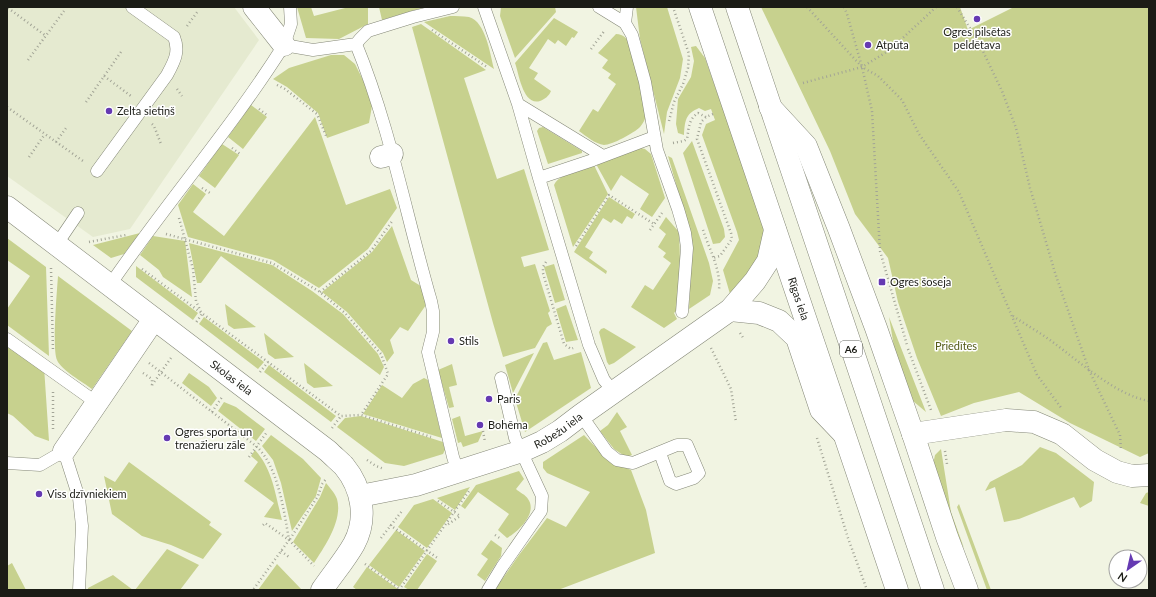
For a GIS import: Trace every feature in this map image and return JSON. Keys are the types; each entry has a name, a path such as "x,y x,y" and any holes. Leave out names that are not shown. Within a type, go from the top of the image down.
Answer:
{"main road":[{"path":"254,7 284,45"},
{"name":"Rīgas iela","path":"700,7 897,590"},
{"name":"A6","path":"737,7 933,590"},
{"path":"770,107 806,146 839,229 913,434 947,537 967,590"},
{"name":"Skolas iela","path":"7,207 328,451 344,466 354,481 360,496 362,508 361,526 354,543 322,590"},
{"name":"Robežu iela","path":"360,496 416,485 464,480 542,442 560,431 614,392 724,302 755,281 768,260 776,230"},
{"path":"724,302 759,313 778,321 797,338 821,410 843,433"},
{"path":"64,451 154,319"},
{"path":"913,434 1006,420 1034,422 1062,434 1095,460 1117,472 1132,476 1149,476"}],"lane":[{"path":"97,171 167,75 176,59 177,44 174,37 132,7"},
{"path":"110,286 173,198 263,78 284,45 291,24 290,7"},
{"path":"284,45 313,50 356,44 368,31 413,17 453,7"},
{"path":"484,7 518,104 589,345 604,380 614,392"},
{"path":"599,7 620,20 632,35 645,82 657,150 685,233 687,248 682,312"},
{"path":"620,20 627,13 627,7"},
{"path":"356,44 370,79 382,119 386,156 405,203 433,311 433,332 428,352 451,443 453,457 464,480"},
{"path":"518,104 603,156"},
{"path":"539,178 654,137"},
{"path":"56,244 78,213"},
{"path":"7,340 97,403"},
{"path":"488,590 502,566 541,511 542,496 516,438 501,378"},
{"path":"581,415 607,452 617,460 633,463 660,453"},
{"path":"7,463 40,465 64,451 78,498 82,526 79,590"}],"path":[{"path":"668,128 674,102 683,84 688,68 689,54 673,7"},
{"path":"807,7 862,67 878,76 902,100 919,134 959,192 1036,375 1064,413 1062,434"},
{"path":"844,7 862,67 872,111 880,251 907,346 939,431"},
{"path":"803,83 862,67 890,50 936,7"},
{"path":"957,7 979,43 1002,91 1016,128 1030,188 1056,276 1089,370 1120,434 1122,459 1117,472"},
{"path":"8,8 46,36"},
{"path":"28,60 64,11"},
{"path":"413,17 491,70 508,75"},
{"path":"591,49 620,20"},
{"path":"86,102 121,52"},
{"path":"104,76 142,110 154,126 161,144"},
{"path":"263,78 285,89 317,114 327,138"},
{"path":"7,107 97,171"},
{"path":"671,138 672,144 684,142 687,139 689,126 694,116 698,113 706,116"},
{"path":"713,114 706,116 701,122 697,139 732,239 720,256 713,258"},
{"path":"56,142 66,128"},
{"path":"29,157 45,134"},
{"path":"589,345 571,348 564,344 543,273 545,263 572,252 609,195 654,224"},
{"path":"173,198 193,269 196,301 202,314"},
{"path":"320,292 371,251 405,203"},
{"path":"700,223 718,270 724,302"},
{"path":"89,242 150,230 272,263 320,292 345,313 381,354 388,374 361,415"},
{"path":"129,259 341,416 361,415 451,443"},
{"path":"194,326 202,314"},
{"path":"1012,316 1052,342 1089,370 1125,393 1149,401"},
{"path":"709,343 731,389 736,422"},
{"path":"133,350 262,451 273,470 289,540"},
{"path":"152,386 173,355"},
{"path":"258,374 268,362"},
{"path":"212,412 222,396"},
{"path":"330,431 341,416"},
{"path":"249,457 270,428"},
{"path":"816,434 848,538 867,590"},
{"path":"253,590 318,496 322,484 327,477"},
{"path":"363,563 399,590 455,513 464,480"},
{"path":"433,497 460,516 445,527"},
{"path":"377,544 390,525 406,507"},
{"path":"263,525 265,523 289,540 314,566"},
{"path":"390,525 439,559"},
{"path":"281,551 289,557"}],"shaded area":[{"name":"Zelta sietiņš","path":"7,7 234,7 259,40 130,229 93,237 7,176"}],"green space":[{"path":"297,7 311,7 314,16 349,7 368,7 368,24 339,39 306,38"},
{"path":"379,7 425,7 382,20"},
{"path":"501,7 555,7 556,12 515,58 500,16"},
{"path":"636,7 667,7 683,59 680,78 667,112 664,134 640,39"},
{"name":"Priedītes","path":"761,7 960,7 968,30 1014,7 1149,7 1149,453 1140,457 1070,423 1019,392 974,403 941,416 917,358 898,302 888,258 855,214 830,151"},
{"path":"450,16 469,17 480,25 489,47 494,69 424,22"},
{"path":"554,18 578,32 574,38 572,37 566,46 558,40 555,44 548,39 529,68 538,73 534,79 551,91 544,99 534,101 529,99 523,88 515,63"},
{"path":"421,24 486,70 464,78 497,179 524,169 549,250 521,257 524,267 535,264 550,311 548,313 552,324 547,327 535,348 503,357 412,27"},
{"path":"616,34 623,36 631,45 646,116 640,127 633,132 617,141 604,145 594,141 579,131 593,109 598,112 616,84 608,78 611,74 602,68 608,60 598,53"},
{"path":"696,46 705,58 764,226 764,242 759,264 730,294 723,270 739,240 702,135 706,124 715,120 711,109 705,111 699,108 688,115 684,135 678,133 676,124 678,99 691,77 694,61 691,47"},
{"path":"331,55 344,55 355,64 364,82 372,106 369,123 327,138 318,113 287,87 273,79 289,68"},
{"path":"251,105 267,117 243,149 228,137"},
{"path":"315,117 346,205 390,189 397,208 368,249 319,288 273,260 188,237 178,205 193,184 206,194 193,212 224,236"},
{"path":"543,127 582,151 582,153 548,164 537,131 539,128"},
{"path":"692,141 724,229 725,237 720,243 713,244 683,153"},
{"path":"222,144 239,155 215,188 199,176"},
{"path":"641,148 645,149 651,154 665,198 652,217 640,209 649,194 621,175 611,191 596,164"},
{"path":"668,156 672,158 709,263 713,281 710,295 689,309 692,240"},
{"path":"594,165 608,194 573,247 554,185 566,174"},
{"path":"609,197 635,214 632,219 627,216 622,224 614,219 611,223 603,218 585,247 593,252 589,258 607,271 606,274 574,252"},
{"path":"666,217 679,232 680,259 678,309 674,313 677,319 664,328 631,307 645,285 653,290 671,263 663,257 666,253 658,247 666,234 659,228"},
{"path":"392,226 411,280 424,288 428,302 408,331 400,327 390,340 394,353 387,362 383,353 347,312 322,292 372,252"},
{"path":"140,233 124,254 111,258 93,245"},
{"path":"153,236 185,241 192,297 163,277 159,270 140,255"},
{"path":"7,238 46,267 49,356 7,325 7,309 30,276 7,260"},
{"path":"189,243 272,265 312,291 343,314 378,354 384,367 380,375 221,256 201,283 197,283"},
{"path":"554,264 565,300 555,303 544,267"},
{"path":"136,266 198,313 193,320 136,277"},
{"path":"58,276 132,331 92,389 67,372 57,360 55,333"},
{"path":"225,304 256,327 234,329 228,325"},
{"path":"566,305 578,340 566,342 556,309"},
{"path":"204,317 264,362 258,369 199,324"},
{"path":"889,317 926,412 913,401 895,353"},
{"path":"604,328 636,347 609,365 599,332"},
{"path":"264,333 294,357 275,359 268,354"},
{"path":"7,340 44,367 49,441 35,436 13,416 7,413"},
{"path":"547,342 554,360 581,352 591,388 525,432 515,399 543,343"},
{"path":"534,353 513,393 505,365"},
{"path":"304,363 333,386 314,388 307,383"},
{"path":"452,364 457,385 449,387 454,407 449,408 438,370"},
{"path":"269,365 336,416 331,422 264,372"},
{"path":"189,373 209,387 217,398 211,406 182,383"},
{"path":"424,378 428,380 442,438 363,414 382,385 402,398 413,384"},
{"path":"224,402 236,407 265,429 256,441 218,411"},
{"path":"617,412 627,427 620,431 632,455 626,457 614,449 600,431 608,425"},
{"path":"361,416 443,442 445,450 443,454 404,466 385,463 337,427 345,418"},
{"path":"460,416 465,436 483,431 478,442 463,447 461,442 458,443 452,419"},
{"path":"271,435 303,459 321,478 316,496 292,531 281,483 273,460 262,446"},
{"path":"584,435 608,460 631,470 646,510 655,553 558,590 498,590 496,588 547,518 566,527 590,492 547,473 543,468 543,462"},
{"path":"1040,447 1056,453 1094,482 1092,501 1080,508 1074,497 1019,519 1004,522 995,487 985,491 990,482 1022,465"},
{"path":"941,449 951,512 964,548 946,515 932,469 935,455"},
{"path":"255,450 270,474 282,520 264,517 274,503 244,481 258,462 251,456"},
{"path":"129,462 211,522 209,525 222,534 203,559 171,545 142,536 112,514 104,476 115,482"},
{"path":"519,471 524,479 516,489 527,498 530,504 529,516 521,527 507,538 498,530 509,514 478,492 465,509 461,506 476,485"},
{"path":"326,483 337,499 337,515 332,532 314,563 293,542 320,497"},
{"path":"470,487 455,510 437,498"},
{"path":"1149,492 1149,506 1140,503 1146,493"},
{"path":"433,499 452,513 427,548 398,527 414,505"},
{"path":"959,504 991,590 987,590 957,507"},
{"path":"396,530 425,551 399,587 369,565"},
{"path":"491,540 502,548 501,556 485,581 477,575 488,559 481,554"},
{"path":"167,549 199,565 180,590 135,590"},
{"path":"427,554 437,561 417,590 409,590 404,587"},
{"path":"12,563 26,590 7,589 7,566"},
{"path":"277,564 302,590 258,590"},
{"path":"367,567 398,589 357,590 353,587"},
{"path":"113,575 133,590 88,590 88,588"}],"place":[{"name":"Ogres pilsētas peldētava","path":"977,19"},
{"name":"Atpūta","path":"868,45"},
{"name":"Zelta sietiņš","path":"109,111"},
{"name":"Ogres šoseja","path":"882,282"},
{"name":"Stils","path":"451,341"},
{"name":"Paris","path":"489,399"},
{"name":"Bohēma","path":"480,425"},
{"name":"Ogres sporta un trenažieru zāle","path":"167,438"},
{"name":"Viss dzīvniekiem","path":"39,494"}]}
